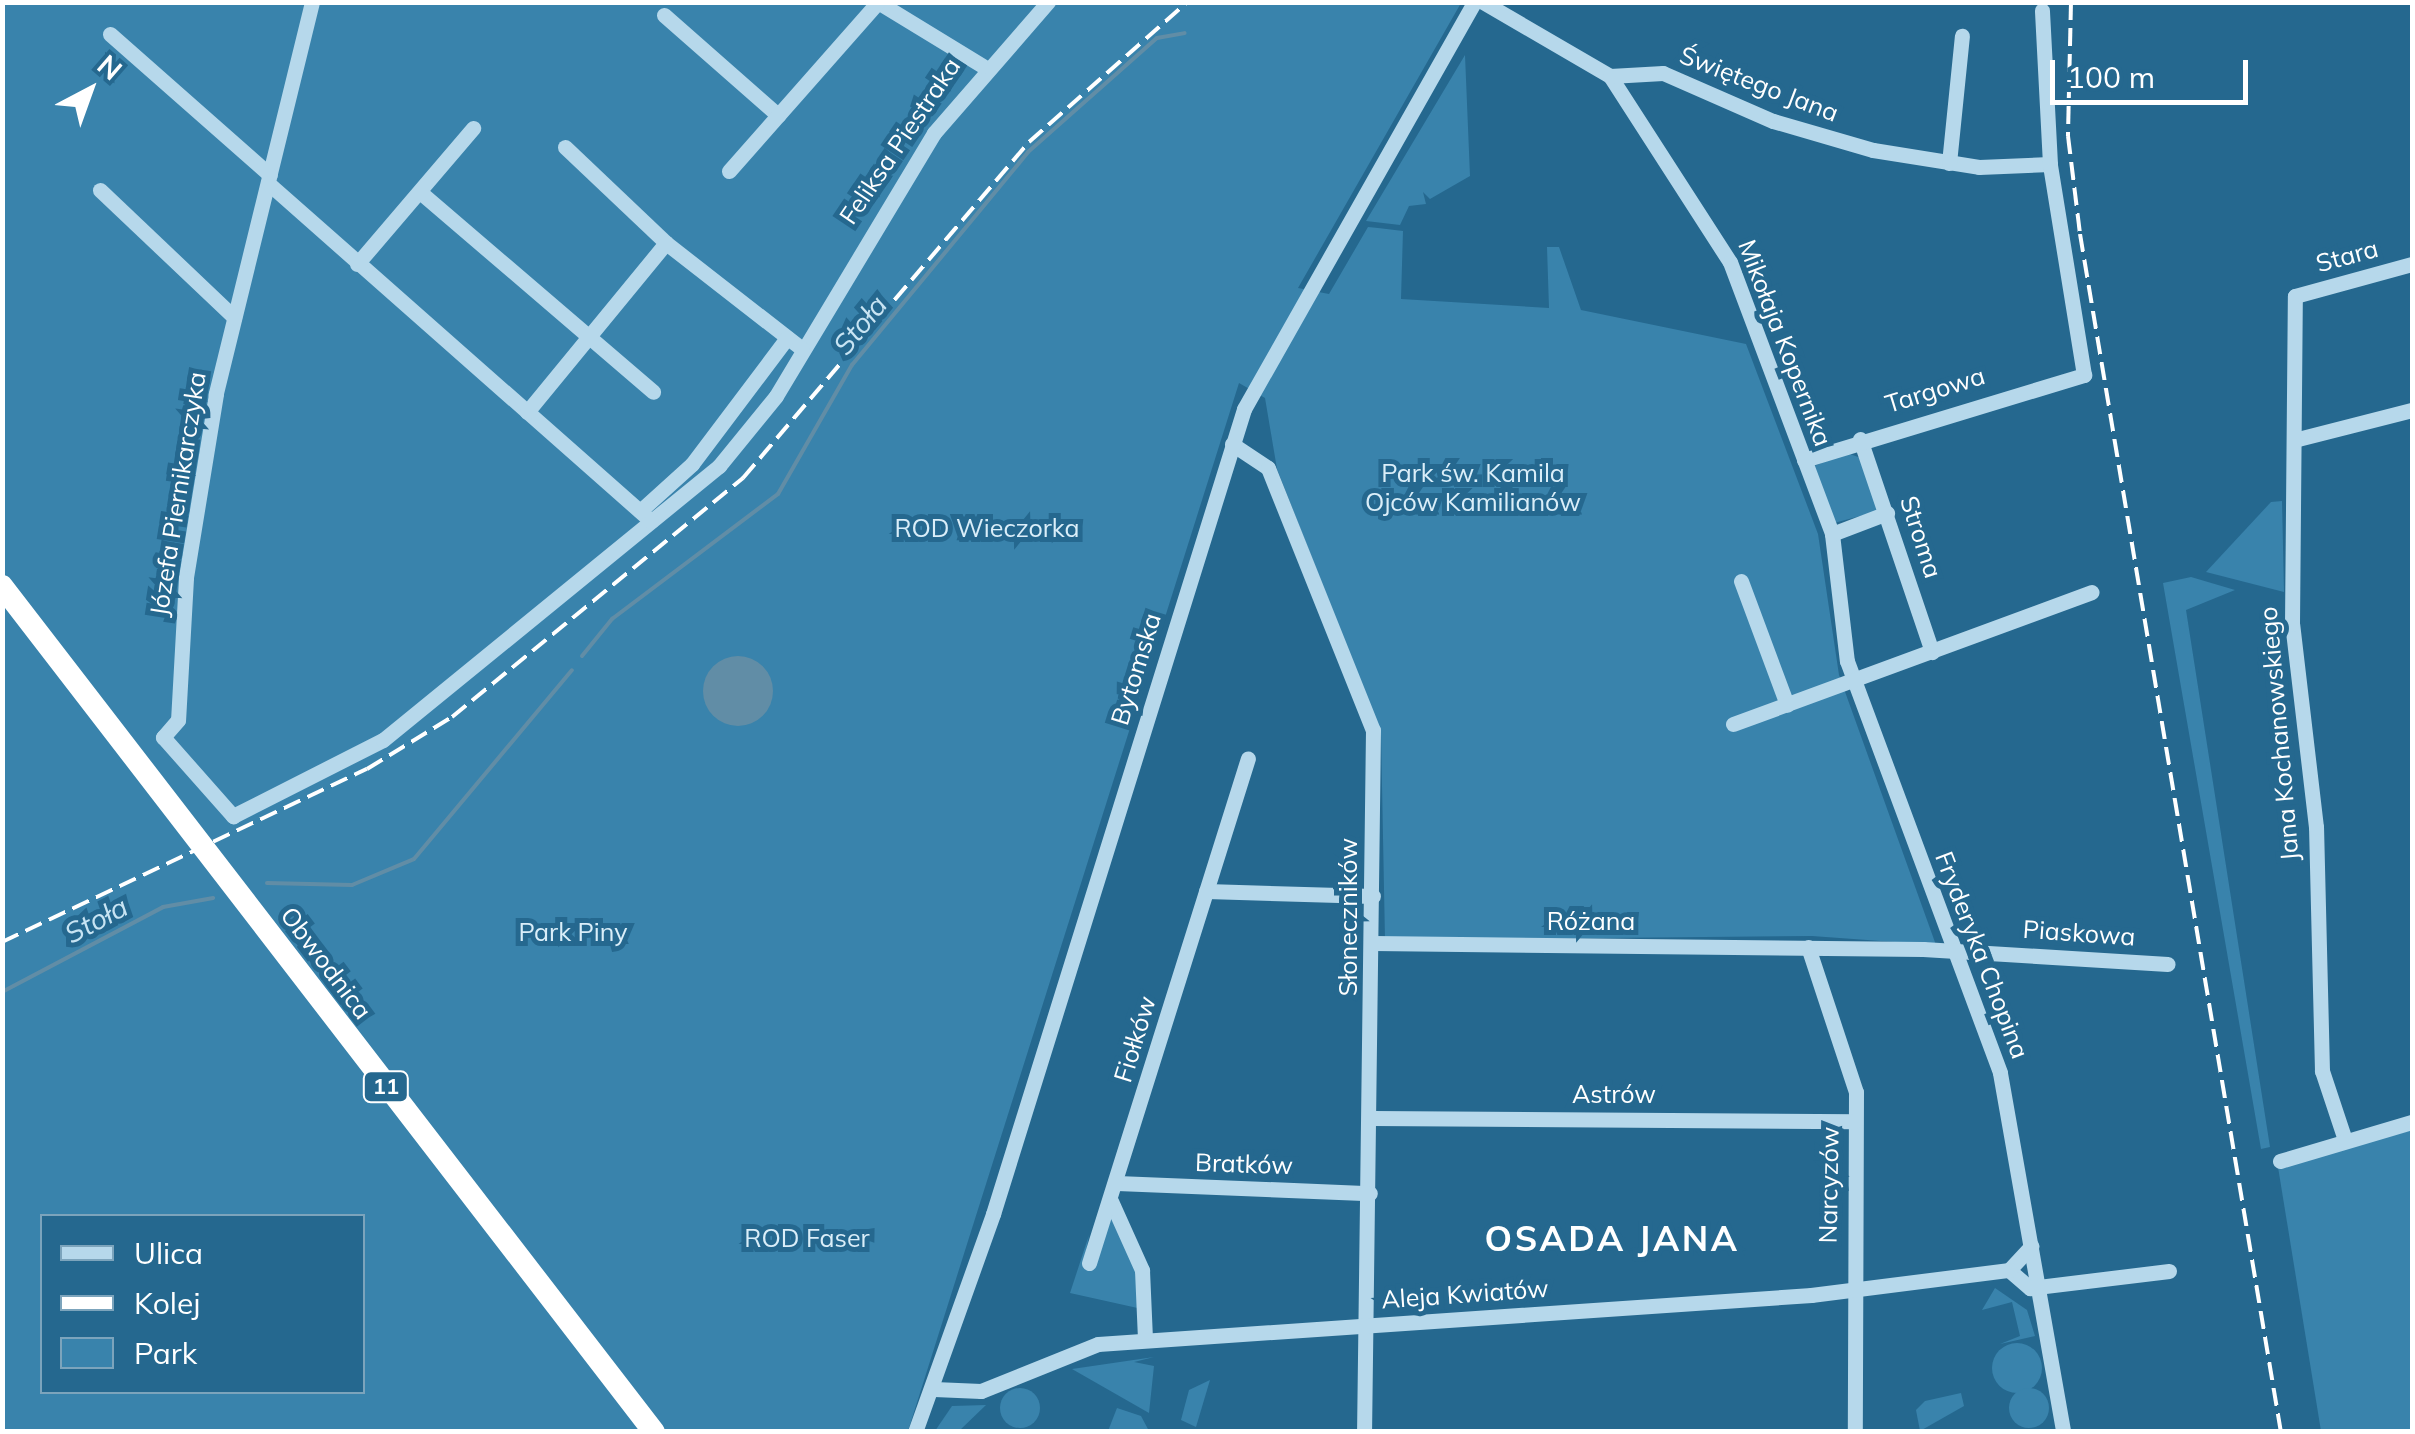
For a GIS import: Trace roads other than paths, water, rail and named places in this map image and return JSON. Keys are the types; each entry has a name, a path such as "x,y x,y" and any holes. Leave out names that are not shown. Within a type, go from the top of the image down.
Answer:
{"highway":[{"name":"Obwodnica","path":"2,586 654,1432"},
{"name":"Obwodnica","path":"605,1373 643,1432"}],"street":[{"name":"Józefa Piernikarczyka","path":"312,2 234,317 186,578 178,720 163,736 233,816 383,740 646,516"},
{"name":"Feliksa Piestraka","path":"646,516 742,441 802,350 868,230 983,66 878,2 729,171"},
{"path":"983,66 1048,2"},
{"name":"Bytomska","path":"915,1432 934,1389 1232,444 1257,382 1474,2"},
{"name":"Mikołaja Kopernika","path":"1483,2 1610,76 1730,262 1832,534 1854,681"},
{"path":"2042,10 2050,164"},
{"path":"664,15 778,115"},
{"path":"110,34 358,264 646,516 703,451 787,338"},
{"path":"1949,163 1962,36"},
{"name":"Świętego Jana","path":"1610,76 1663,73 1828,140 1949,163 2050,164"},
{"path":"358,264 473,128"},
{"path":"565,147 666,243 802,350"},
{"name":"Targowa","path":"1804,460 1860,439 2084,375 2050,164"},
{"path":"100,190 234,317"},
{"path":"420,192 587,340 654,392"},
{"path":"526,412 666,243"},
{"name":"Stara","path":"2294,296 2412,264"},
{"name":"Jana Kochanowskiego","path":"2294,296 2292,624 2316,826 2322,1070 2345,1140"},
{"path":"2294,440 2412,410"},
{"name":"Stroma","path":"1860,439 1932,652"},
{"name":"Słoneczników","path":"1232,444 1268,468 1373,730 1372,1118 1364,1432"},
{"path":"1832,534 1887,513"},
{"path":"1741,581 1787,705"},
{"path":"1732,724 2091,592"},
{"name":"Fryderyka Chopina","path":"1854,681 2000,1072 2063,1432"},
{"name":"Fiołków","path":"1089,1264 1112,1201 1248,758"},
{"path":"1206,891 1373,896"},
{"name":"Różana","path":"1373,944 1808,947"},
{"name":"Piaskowa","path":"1808,947 1953,950 2168,964"},
{"name":"Narcyzów","path":"1808,947 1852,1068 1855,1432"},
{"name":"Astrów","path":"1372,1118 1855,1120"},
{"path":"2280,1161 2412,1122"},
{"name":"Bratków","path":"1117,1183 1370,1194"},
{"path":"1112,1201 1142,1270 1145,1340"},
{"path":"2032,1246 2008,1270 2039,1288 2169,1271"},
{"name":"Aleja Kwiatów","path":"934,1389 971,1393 1055,1354 1145,1340 1854,1292 2008,1270"},
{"name":"Bytomska","path":"926,1432 934,1389"}],"waterway":[{"name":"Stoła","path":"582,656 612,619 778,494 852,365 1028,152 1157,38 1185,33"},
{"name":"Stoła","path":"267,883 352,885 414,859 572,670"},
{"name":"Stoła","path":"2,992 163,907 213,898"}],"railway":[{"path":"2,942 367,769 452,717 743,478 1029,142 1187,2"},
{"path":"2071,2 2068,136 2080,234 2281,1432"}],"district":[{"name":"OSADA JANA","path":"1612,1238"}],"park label":[{"name":"Park św. Kamila Ojców Kamilianów","path":"1473,488"},
{"name":"ROD Wieczorka","path":"987,528"},
{"name":"Park Piny","path":"573,932"},
{"name":"ROD Faser","path":"807,1238"}]}
